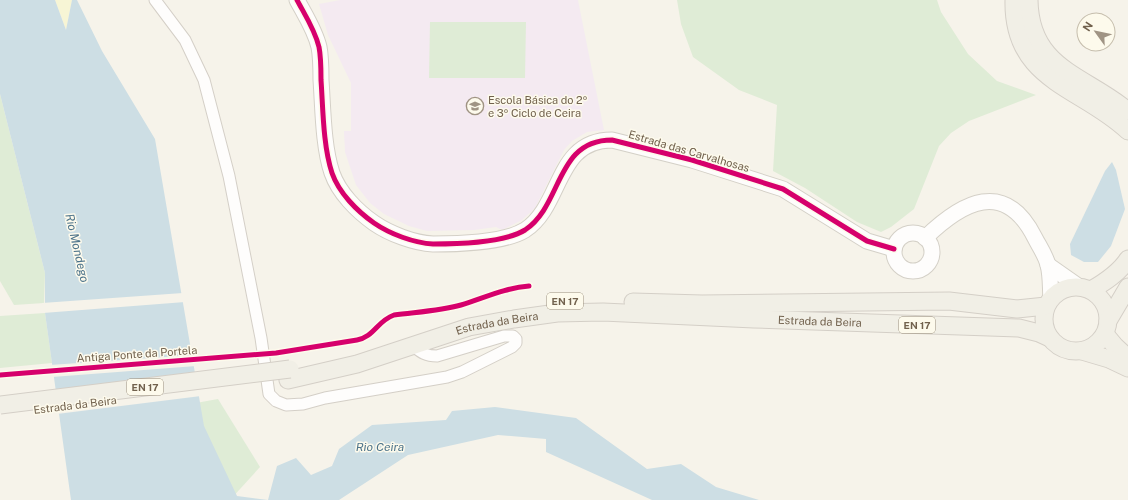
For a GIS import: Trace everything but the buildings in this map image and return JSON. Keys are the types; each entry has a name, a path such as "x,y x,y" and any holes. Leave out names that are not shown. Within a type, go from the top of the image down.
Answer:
{"main road":[{"path":"1014,0 1015,22 1019,34 1024,47 1040,69 1059,85 1113,118 1128,131"},
{"path":"1029,0 1029,10 1034,31 1047,54 1071,74 1115,101 1128,111"},
{"path":"1128,259 1114,275 1084,288 1067,288 1058,292 1049,302 1044,317 1045,328 1050,338 1064,349 1082,351 1109,359 1128,368"},
{"path":"1082,351 1095,345 1107,327 1128,287"},
{"path":"1084,288 1098,295 1104,302 1108,311 1107,327 1115,346 1128,358"},
{"name":"Estrada da Beira","path":"0,405 289,374 348,356 441,324 470,316 539,304 575,300 702,304 949,301 1026,309 1049,302"},
{"name":"Estrada da Beira","path":"0,413 357,364 469,327 514,318 557,313 603,312 754,320 828,321 1006,328 1028,330 1050,338"}],"street":[{"path":"155,0 185,40 204,80 229,176 259,324 269,394 276,401 286,405 303,404 325,398 447,377 462,372 512,347 516,343 516,339 513,336 504,336 437,356 422,354 413,346"},
{"name":"Estrada das Carvalhosas","path":"298,0 319,48 327,154 332,174 342,192 363,215 380,227 403,238 431,244 494,240 510,237 536,221 545,208 572,157 591,143 602,140 612,140 625,142 692,160 783,189 867,241 894,249"},
{"path":"925,238 943,221 966,207 978,202 995,201 1002,203 1024,220 1032,232 1048,265 1049,302"},
{"path":"912,233 918,234 925,238 930,246 930,257 925,266 920,269 909,270 900,266 894,255 894,249 900,238 912,233"},
{"path":"1048,265 1084,288"}],"shaded area":[{"name":"Escola Básica do 2º e 3º Ciclo de Ceira","path":"340,0 578,0 604,130 587,132 572,141 564,150 535,208 522,220 502,230 496,227 474,230 427,231 409,226 384,214 370,203 356,185 345,152 344,131 351,131 351,83 328,35 319,4"}],"green space":[{"path":"677,0 937,0 941,12 968,54 997,81 1036,95 969,121 951,133 939,146 914,209 891,227 881,232 857,222 805,188 773,171 777,105 739,90 693,57 681,24"},
{"path":"430,22 526,22 525,78 429,78"},
{"path":"0,94 45,273 44,303 14,305 0,281"},
{"path":"45,313 52,363 0,368 0,316"},
{"path":"218,399 260,467 230,500 141,413"}],"sand":[{"path":"55,0 72,0 66,30"}],"water":[{"name":"Rio Mondego","path":"0,0 55,0 66,30 72,0 77,0 102,51 155,139 204,426 237,496 268,500 71,500 45,313 45,273 0,94"},
{"path":"1112,162 1116,170 1125,209 1111,246 1098,262 1084,262 1071,255 1070,244 1105,171"},
{"name":"Rio Ceira","path":"495,407 576,418 647,469 681,464 716,487 759,500 652,500 546,452 546,439 498,435 408,455 339,500 268,500 277,466 296,458 311,475 332,466 339,449 372,425 446,420 452,411"}],"pier":[{"path":"183,293 185,302 43,313 42,303"},
{"path":"194,355 196,366 52,377 50,365"},
{"path":"197,375 201,396 57,414 54,392"}],"cycle path":[{"path":"297,0 312,29 319,47 321,59 325,139 332,173 339,188 361,213 380,227 395,234 410,240 433,244 480,242 505,238 516,234 525,230 537,219 547,205 569,162 580,151 593,143 612,140 692,160 783,189 867,241 894,249"},
{"name":"Antiga Ponte da Portela","path":"0,375 276,353 357,340 368,336 383,321 394,315 453,307 503,291 529,286"}],"place":[{"name":"Escola Básica do 2º e 3º Ciclo de Ceira","path":"475,106"}]}
